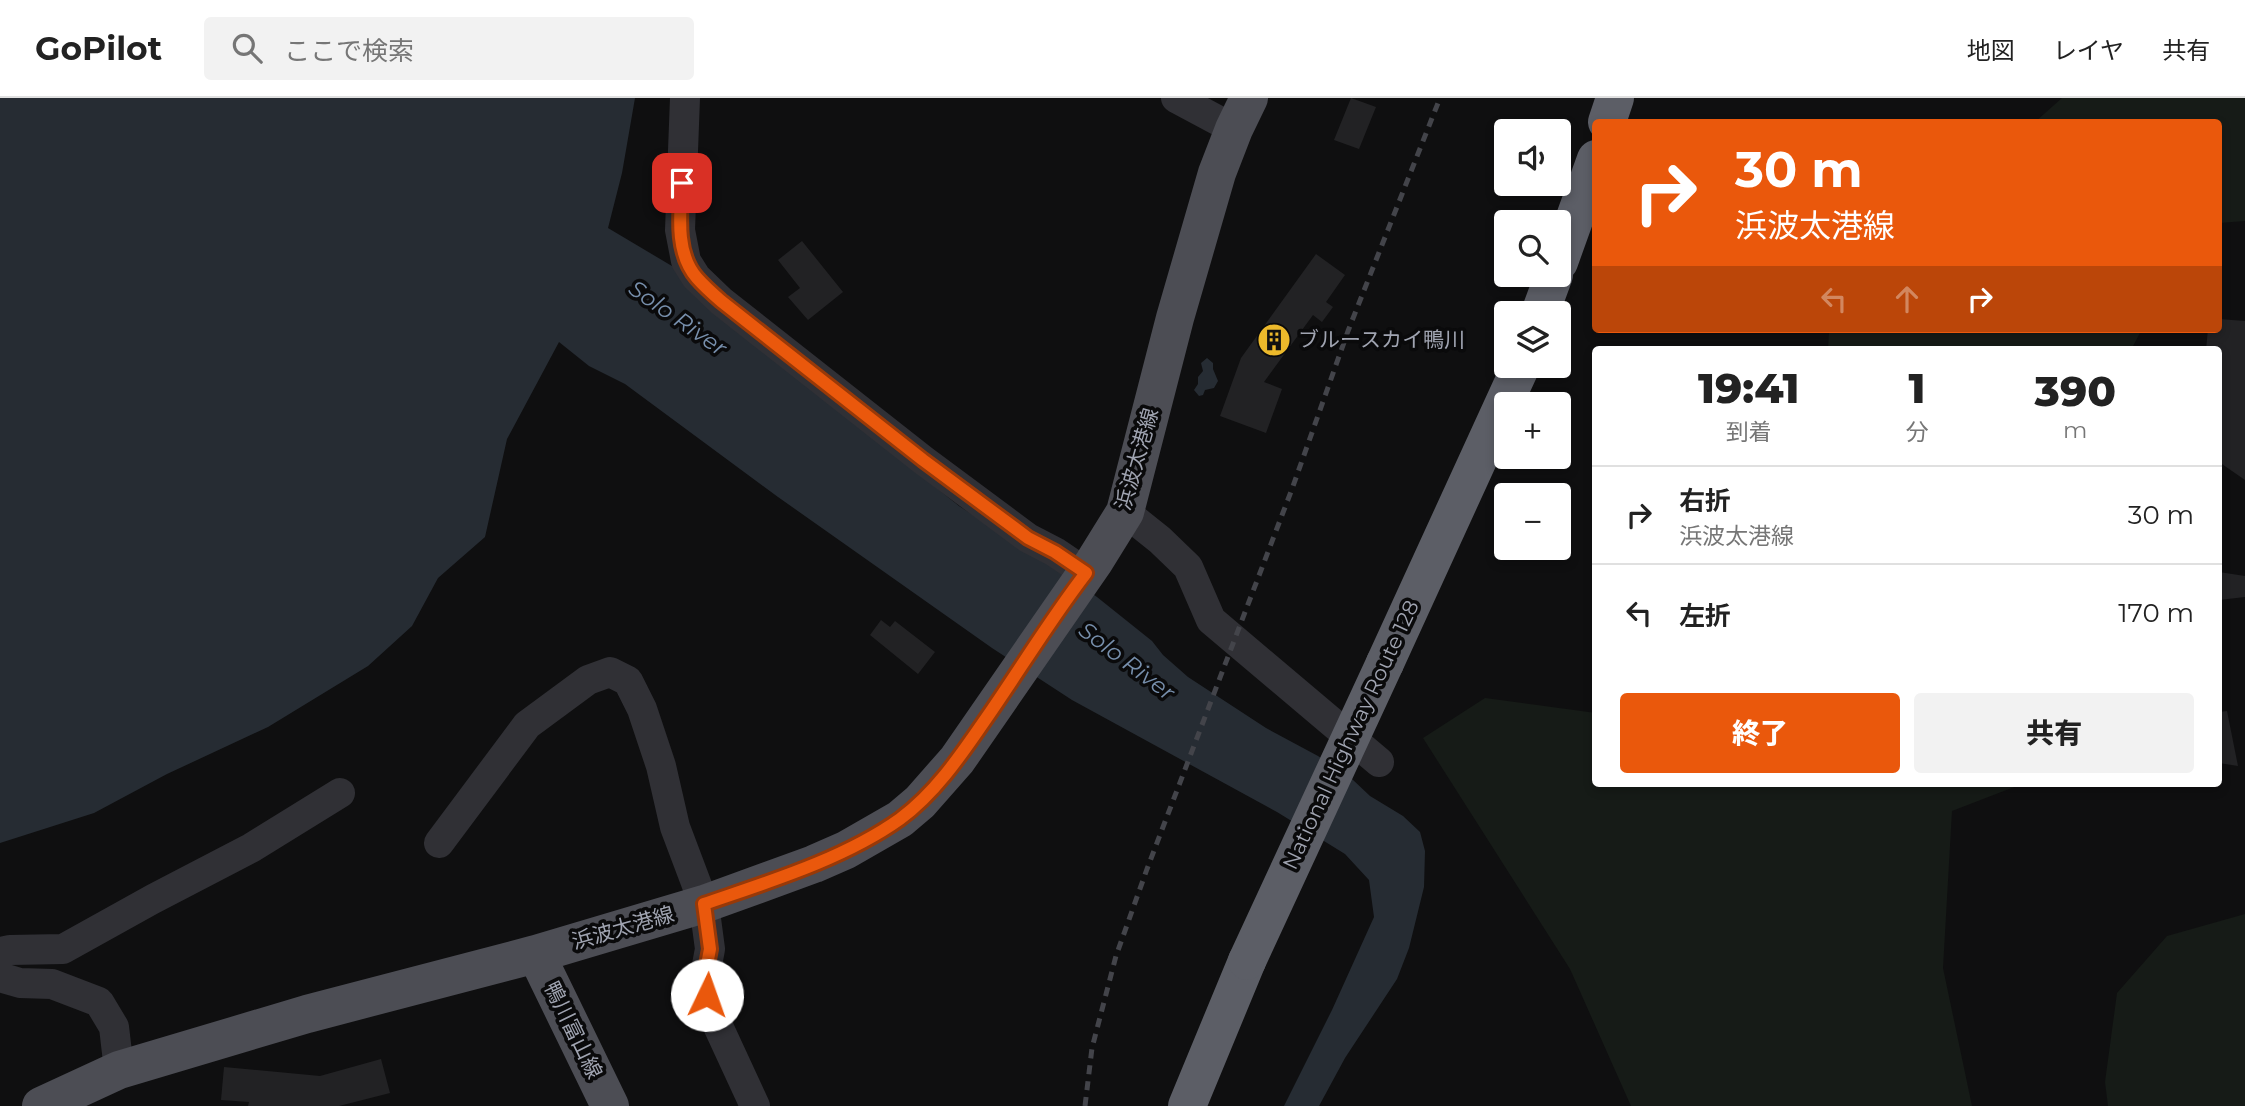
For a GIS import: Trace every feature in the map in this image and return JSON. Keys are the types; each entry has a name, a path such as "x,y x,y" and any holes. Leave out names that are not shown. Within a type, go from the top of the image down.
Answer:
{"highway":[{"path":"1609,119 1615,98"},
{"path":"1571,229 1592,170"},
{"name":"National Highway Route 128","path":"1187,1106 1247,961 1516,378"}],"main road":[{"name":"浜波太港線","path":"41,1106 119,1070 307,1014 536,954 704,904 814,864 846,850 900,819 920,802 957,760 1125,512 1217,173 1241,113"},
{"name":"鴨川富山線","path":"536,954 610,1106"}],"street":[{"path":"685,98 680,230 686,261 696,277 721,301 923,460 1028,538 1055,552 1082,578"},
{"path":"1176,98 1241,113"},
{"path":"1125,512 1188,567 1210,620 1379,762"},
{"path":"439,843 527,726 588,680 610,672 628,681 642,709 661,766 675,827 704,904 710,949 704,981 712,1013 755,1106"},
{"path":"0,952 63,949 251,848 340,793"},
{"path":"0,977 20,983 52,984 99,1002 114,1027 119,1070"}],"shaded area":[{"path":"2062,98 2245,98 2245,221 2222,223 2222,119 2038,119"},
{"path":"1829,333 2140,333 2133,346 1828,346"},
{"path":"1485,698 1592,712 1592,787 2014,787 1952,811 1943,968 1972,1106 1631,1106 1570,969 1423,738"},
{"path":"2245,914 2245,1106 2108,1106 2105,1082 2117,993 2167,936"}],"water":[{"name":"Solo River","path":"0,98 635,98 622,173 608,228 682,272 843,413 959,506 1097,597 1152,641 1163,655 1188,677 1266,728 1318,756 1352,779 1370,796 1403,816 1420,832 1425,851 1424,887 1409,948 1397,979 1345,1058 1319,1106 1284,1106 1374,917 1369,880 1345,854 1277,812 1072,700 992,648 778,497 625,384 589,366 559,342 507,439 485,537 438,578 412,626 368,666 268,727 167,774 94,813 0,843"},
{"path":"1207,358 1213,363 1218,381 1214,388 1205,390 1203,395 1199,396 1194,390 1203,371 1201,363"}],"building":[{"path":"1351,98 1376,107 1359,149 1334,140"},
{"path":"802,241 843,292 808,320 788,297 800,288 778,260"},
{"name":"ブルースカイ鴨川","path":"1316,254 1345,275 1326,302 1333,307 1322,322 1313,315 1264,382 1282,389 1266,433 1220,416 1241,358"},
{"path":"2222,319 2245,321 2245,480 2222,464 2222,346 2206,346 2208,333 2222,333"},
{"path":"2222,572 2245,576 2245,597 2222,600"},
{"path":"881,620 890,627 895,621 935,652 918,674 870,635"},
{"path":"2227,711 2238,766 2222,763 2222,712"},
{"path":"381,1059 390,1093 339,1106 248,1106 249,1102 221,1100 224,1067 320,1076"}],"railway":[{"path":"1085,1106 1092,1048 1116,956 1292,489 1348,331 1440,98"}],"place":[{"name":"ブルースカイ鴨川","path":"1274,340"}],"route":[{"path":"682,183 680,230 686,261 696,277 721,301 923,460 1028,538 1086,573 957,760 920,802 900,819 846,850 704,904 710,949 704,981 707,995"}]}
